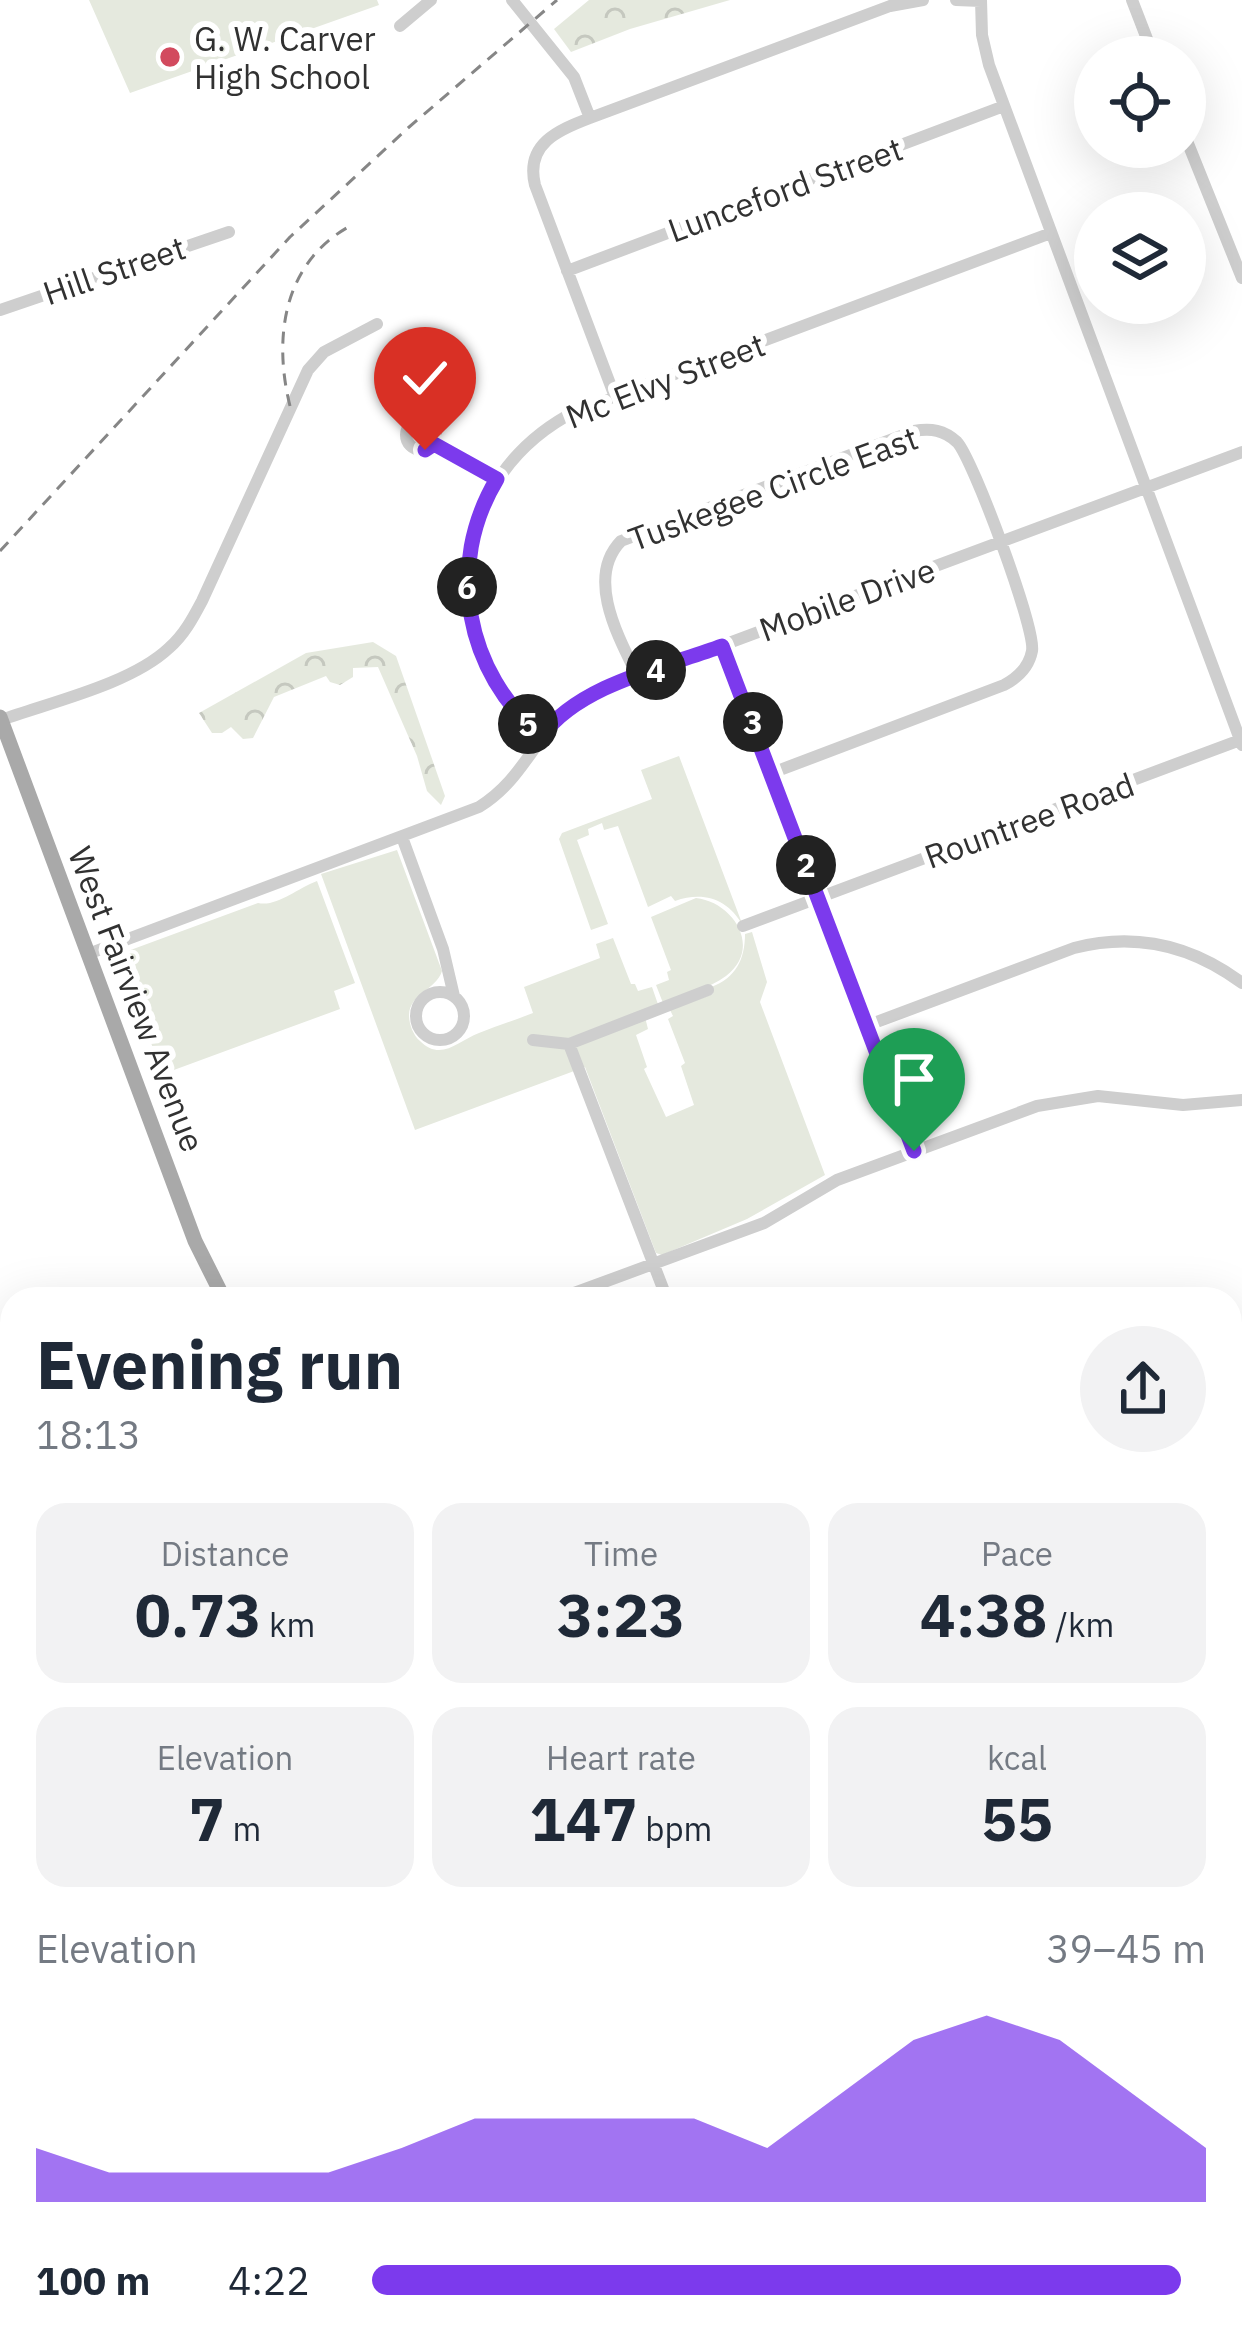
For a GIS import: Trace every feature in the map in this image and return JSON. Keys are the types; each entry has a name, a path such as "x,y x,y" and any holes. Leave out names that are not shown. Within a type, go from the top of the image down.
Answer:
{"main road":[{"name":"West Fairview Avenue","path":"1,718 195,1241 218,1287"}],"street":[{"path":"400,26 431,0"},
{"path":"512,0 574,77 590,118"},
{"path":"615,397 532,169 538,149 549,136 590,118 890,6 922,0"},
{"path":"956,0 981,1 984,48 1004,106 1241,743"},
{"path":"1132,0 1146,36"},
{"name":"Lunceford Street","path":"567,271 1004,106"},
{"path":"1198,168 1242,278"},
{"name":"Hill Street","path":"0,310 229,232"},
{"name":"Mc Elvy Street","path":"542,736 495,684 470,615 471,542 482,507 506,466 547,428 615,397 1051,233"},
{"path":"1,718 128,674 167,650 186,630 202,601 308,370 325,352 377,324"},
{"name":"Tuskegee Circle East","path":"638,677 603,579 613,549 632,535 900,435 932,429 947,434 964,452 999,542"},
{"path":"434,444 497,479"},
{"name":"Mobile Drive","path":"88,954 465,814 505,790 552,721 576,702 1242,452"},
{"path":"772,773 1004,685 1022,673 1031,655 1032,635 999,542"},
{"path":"722,646 914,1151"},
{"name":"Rountree Road","path":"743,926 1241,743"},
{"path":"402,837 443,949 454,996 464,1013 459,1032 440,1041 430,1039 416,1024 418,1004 434,992 454,996"},
{"path":"866,1026 1074,948 1108,941 1172,946 1213,963 1242,983"},
{"path":"533,1040 569,1044 708,990"},
{"path":"569,1044 662,1287"},
{"path":"590,1287 764,1223 837,1180 1062,1100 1098,1096 1183,1106 1242,1100"}],"green space":[{"name":"G. W. Carver High School","path":"89,0 377,0 379,5 130,93"},
{"path":"589,0 730,0 571,52 554,29"},
{"path":"373,642 396,656 445,796 441,805 427,791 378,667 353,668 353,677 340,685 326,676 274,697 253,738 243,739 231,727 212,733 199,713 306,653"},
{"path":"679,756 743,926 730,909 705,897 675,901 671,896 648,907 618,826 604,830 602,823 577,840 608,924 591,930 559,839 562,833 652,799 641,770"},
{"path":"397,850 442,971 410,1008 411,1026 420,1041 442,1050 533,1013 524,987 600,958 596,944 613,938 631,984 638,991 652,987 661,1013 645,1017 648,1029 636,1035 644,1069 666,1117 694,1105 668,1019 673,1016 670,1010 713,994 711,987 737,966 745,934 752,932 767,982 760,1002 825,1175 747,1219 662,1255 656,1253 585,1067 415,1130 321,874"},
{"path":"317,881 355,983 334,991 340,1009 163,1074 117,955 258,903 279,900"},
{"path":"696,898 732,917 743,940 742,953 737,965 719,981 663,1003 656,985 669,980 671,970 651,917"}],"railway":[{"path":"0,551 290,237 557,0"},
{"path":"290,406 283,354 288,304 310,260 350,226"}],"place":[{"name":"G. W. Carver High School","path":"170,57"}],"route":[{"path":"425,450 434,444 497,479 475,524 467,598 479,649 495,684 542,736 564,710 592,694 722,646 914,1151"}]}
